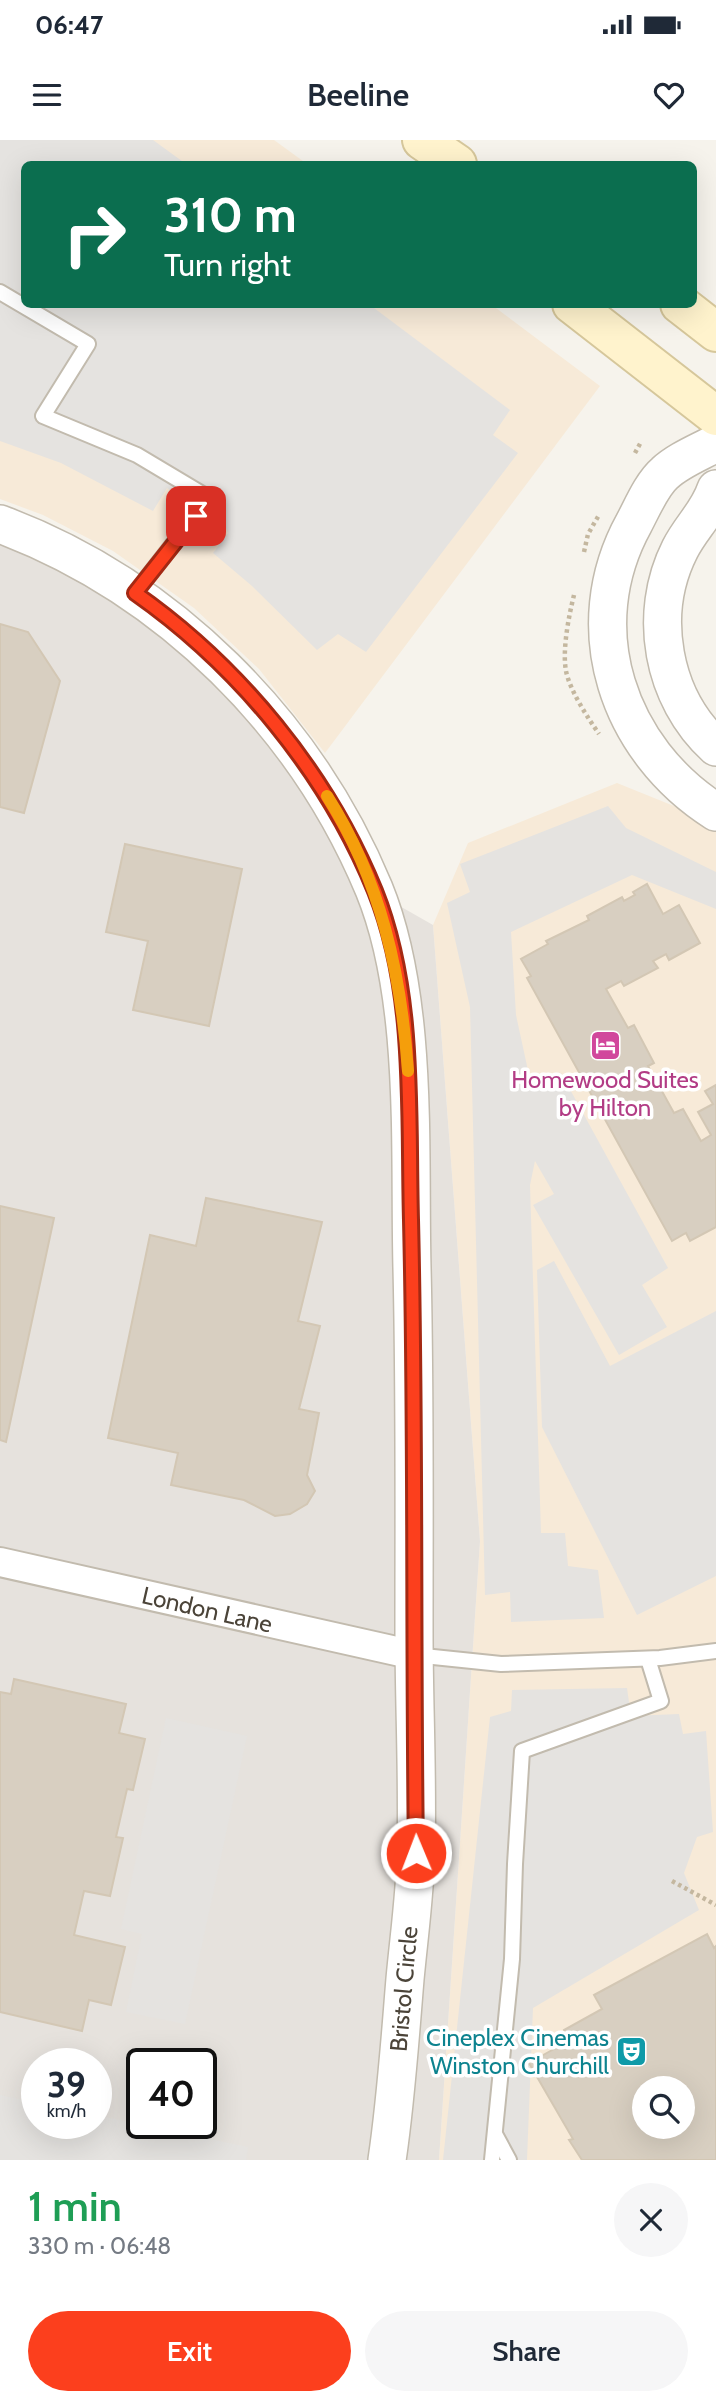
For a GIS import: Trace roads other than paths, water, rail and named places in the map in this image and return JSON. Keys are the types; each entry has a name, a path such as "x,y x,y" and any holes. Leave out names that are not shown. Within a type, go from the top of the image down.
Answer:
{"main road":[{"path":"422,140 453,161"},
{"path":"577,308 716,416"},
{"path":"685,308 716,332"}],"street":[{"path":"716,443 664,473 640,512 626,539 615,571 608,622 612,671 637,732 674,780 716,812"},
{"path":"716,489 710,506 681,547 674,562 664,601 662,625 667,667 676,690 688,713 716,747"},
{"name":"Bristol Circle","path":"0,524 50,545 135,593 162,612 247,691 296,748 335,810 375,892 398,973 408,1073 414,1330 416,1853 387,2160"},
{"name":"London Lane","path":"0,1562 414,1655"}],"lane":[{"path":"0,292 21,304"},
{"path":"27,308 88,344 43,416 137,455 209,498 135,593"},
{"path":"414,1655 501,1664 648,1658 716,1651"},
{"path":"492,2160 512,1959 523,1751 661,1701 648,1658"},
{"path":"495,2134 509,2160"}],"place":[{"name":"Homewood Suites by Hilton","path":"605,1046"},
{"name":"Cineplex Cinemas Winston Churchill","path":"632,2052"}]}
